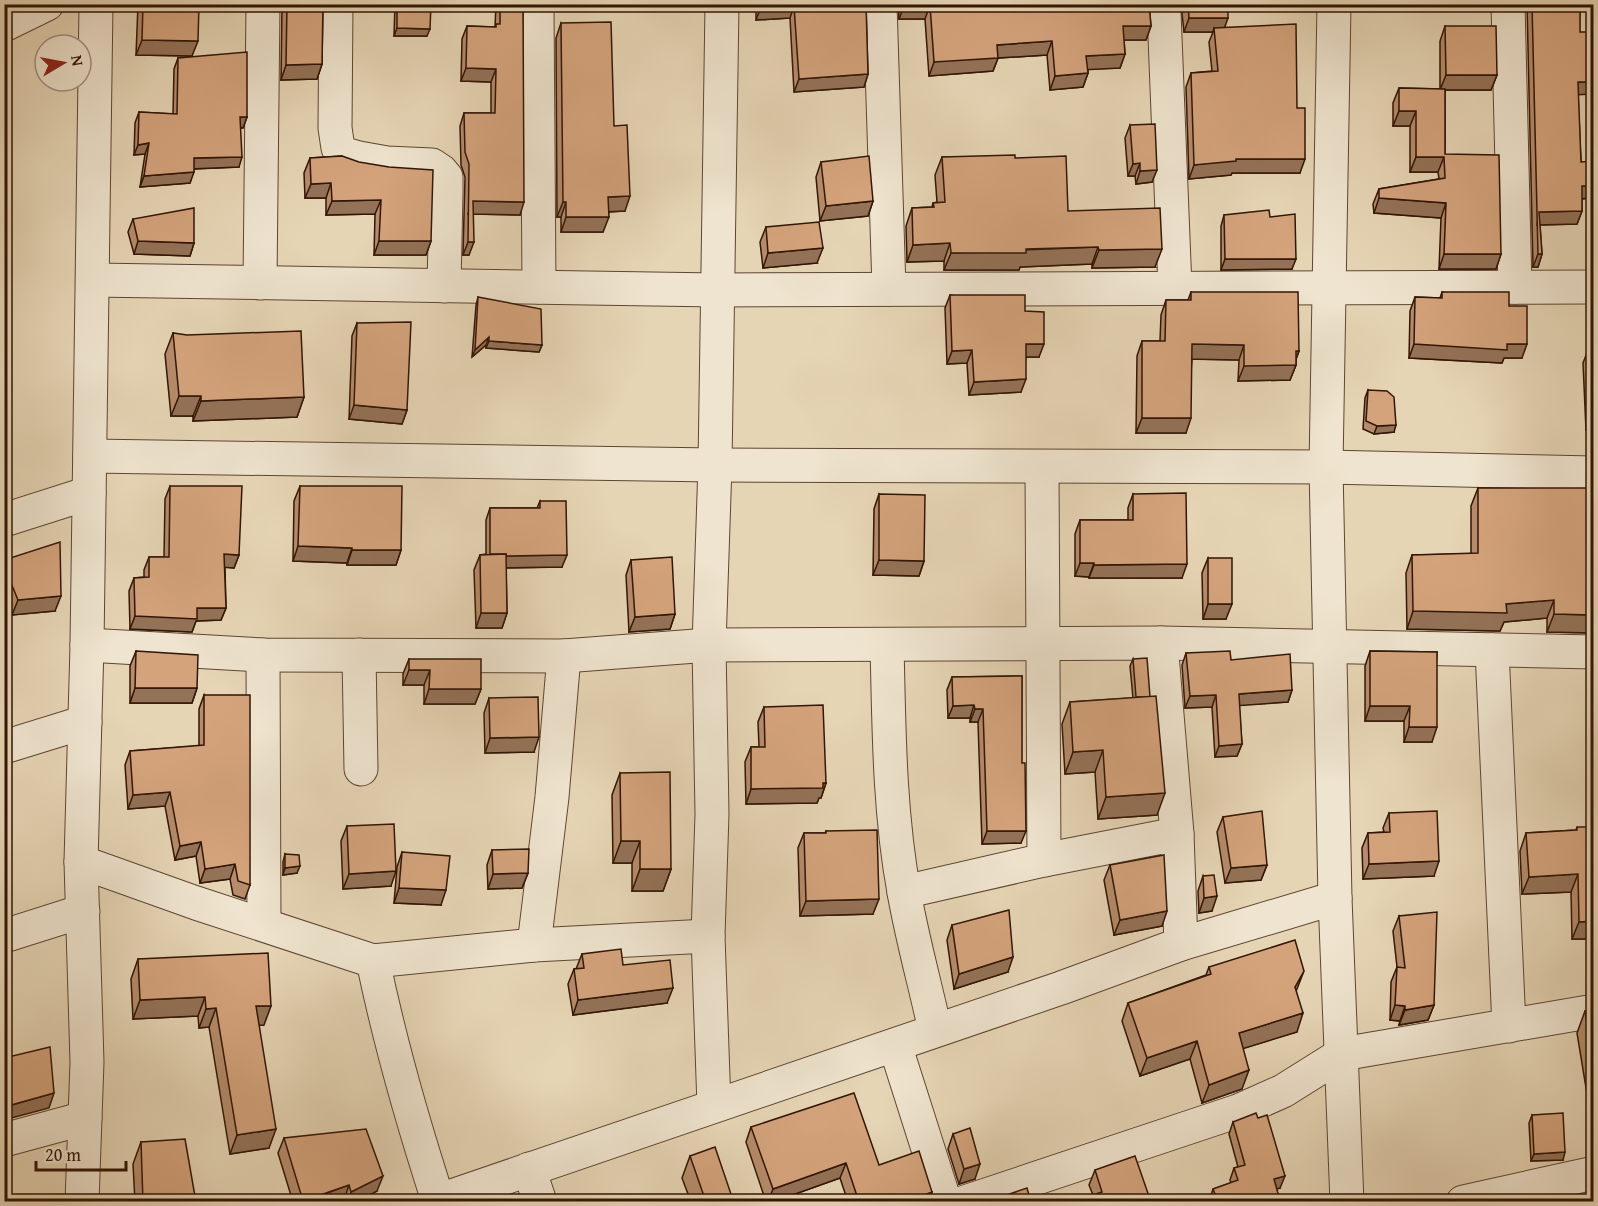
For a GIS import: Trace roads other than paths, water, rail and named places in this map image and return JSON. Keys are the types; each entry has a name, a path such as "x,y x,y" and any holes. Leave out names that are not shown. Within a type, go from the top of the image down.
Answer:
{"street":[{"path":"4,25 47,4"},
{"path":"82,1202 87,1062 81,862 87,645 96,4"},
{"path":"260,283 263,4"},
{"path":"336,4 338,148 345,154 359,158 387,163 432,165 446,177 444,286"},
{"path":"537,4 539,287"},
{"path":"714,1106 708,936 712,814 709,645 715,465 722,4"},
{"path":"880,4 889,289"},
{"path":"1161,4 1165,23 1175,288"},
{"path":"1334,4 1326,467 1335,898 1347,1202"},
{"path":"1508,4 1515,287"},
{"path":"93,280 717,290 1593,287"},
{"path":"90,456 715,465 1326,467 1593,473"},
{"path":"1042,467 1044,860"},
{"path":"4,520 89,493"},
{"path":"87,645 263,655 564,656 709,645 1161,643 1593,652"},
{"path":"1161,643 1177,834 1181,944"},
{"path":"886,645 890,768 904,892 935,1030"},
{"path":"1492,650 1509,1026"},
{"path":"263,655 264,924"},
{"path":"359,655 361,769"},
{"path":"534,945 552,797 564,656"},
{"path":"4,747 85,722"},
{"path":"904,892 1044,860 1177,834"},
{"path":"81,862 196,903 373,960 534,945 708,936"},
{"path":"373,960 407,1104 436,1201 1061,988 1181,944 1335,898"},
{"path":"4,936 83,911"},
{"path":"965,1202 1238,1111 1283,1091 1342,1054 1593,1011"},
{"path":"895,1045 945,1202"},
{"path":"4,1140 85,1118"},
{"path":"529,1169 540,1202"},
{"path":"1463,1202 1593,1173"}]}
